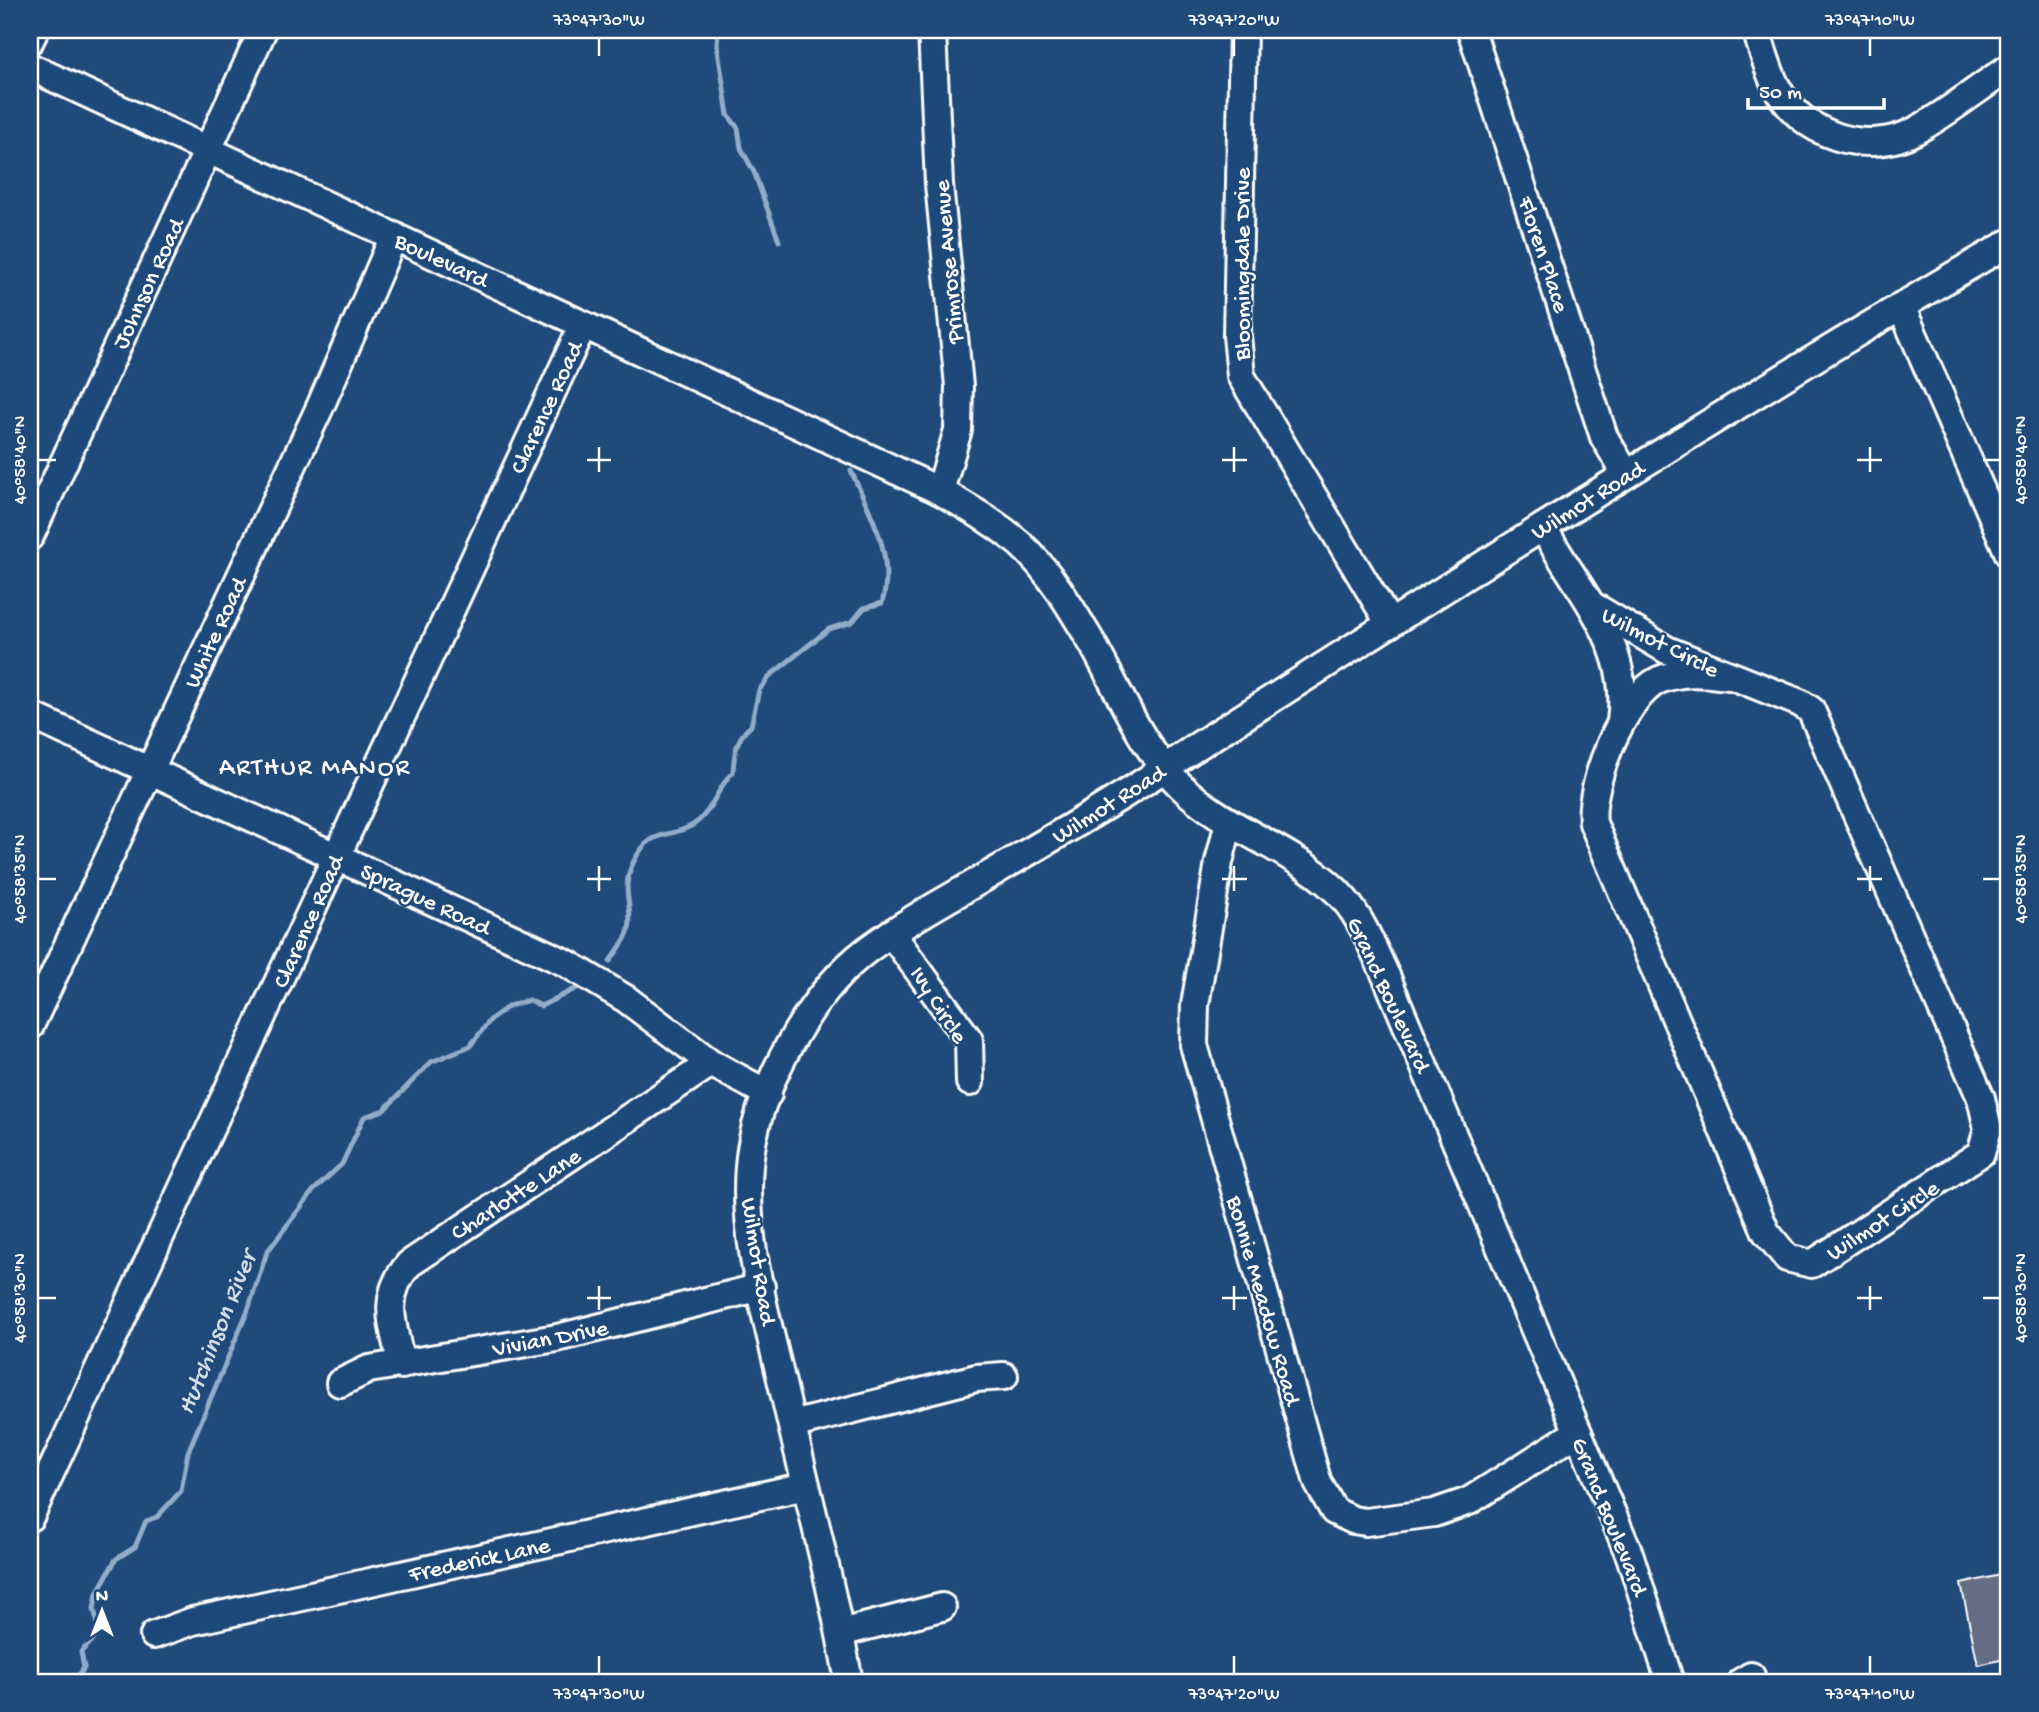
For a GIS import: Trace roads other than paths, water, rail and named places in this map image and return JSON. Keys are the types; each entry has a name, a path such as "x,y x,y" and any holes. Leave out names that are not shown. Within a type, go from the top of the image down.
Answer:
{"street":[{"path":"30,40 34,30"},
{"name":"Johnson Road","path":"30,536 262,30"},
{"name":"Primrose Avenue","path":"932,30 939,184 959,386 958,430 940,491"},
{"name":"Bloomingdale Drive","path":"1243,30 1237,336 1241,376 1390,624"},
{"name":"Floren Place","path":"1471,30 1604,437 1626,474"},
{"path":"1756,30 1776,87 1787,102 1819,129 1854,141 1876,143 1916,131 2009,68"},
{"name":"Boulevard","path":"30,67 855,451"},
{"name":"White Road","path":"30,1026 320,407 394,236"},
{"name":"Wilmot Road","path":"849,1682 753,1252 748,1182 754,1139 768,1094 796,1036 822,995 842,972 891,933 1139,787 1626,474 2009,243"},
{"path":"1901,306 2009,554"},
{"name":"Clarence Road","path":"30,1517 583,325"},
{"name":"Grand Boulevard","path":"855,451 940,491 1012,538 1044,570 1091,642 1142,737 1181,787 1229,822 1332,887 1356,915 1392,990 1630,1556 1670,1682"},
{"name":"Wilmot Circle","path":"1543,527 1593,606 1612,646 1623,677 1624,696 1620,727"},
{"name":"Wilmot Circle","path":"1593,606 1667,650 1800,702 1817,718 1987,1116 1988,1129 1981,1153 1812,1264 1787,1258 1766,1232 1593,824 1592,799 1620,727 1641,695 1662,679 1692,672 1729,676"},
{"name":"Sprague Road","path":"30,715 566,962 626,999 711,1063 768,1094"},
{"name":"Bonnie Meadow Road","path":"1229,822 1219,862 1195,1005 1194,1045 1318,1483 1329,1504 1344,1517 1366,1522 1434,1513 1469,1500 1577,1432"},
{"name":"Ivy Circle","path":"891,933 969,1040 970,1082"},
{"name":"Charlotte Lane","path":"402,1365 390,1300 397,1278 409,1264 711,1063"},
{"name":"Vivian Drive","path":"340,1383 369,1369 557,1338 761,1287"},
{"path":"792,1425 976,1378 1004,1376"},
{"name":"Frederick Lane","path":"154,1635 192,1621 806,1486"},
{"path":"840,1633 942,1607"}],"waterway":[{"name":"Hutchinson River","path":"718,30 717,44 728,115 738,128 741,148 754,172 779,241"},
{"name":"Hutchinson River","path":"610,961 624,942 629,929 627,889 634,861 653,839 691,826 704,815 733,772 737,746 751,726 759,690 771,675 829,629 852,622 864,608 882,603 886,568 883,551 873,519 851,471"},
{"name":"Hutchinson River","path":"74,1682 84,1668 81,1652 100,1632 94,1609 97,1593 116,1559 135,1547 146,1521 157,1517 181,1491 188,1452 248,1310 267,1252 313,1191 342,1164 364,1117 384,1110 431,1062 470,1046 491,1019 509,1006 529,1000 541,1006 579,987"}],"district":[{"name":"ARTHUR MANOR","path":"315,765"}]}
